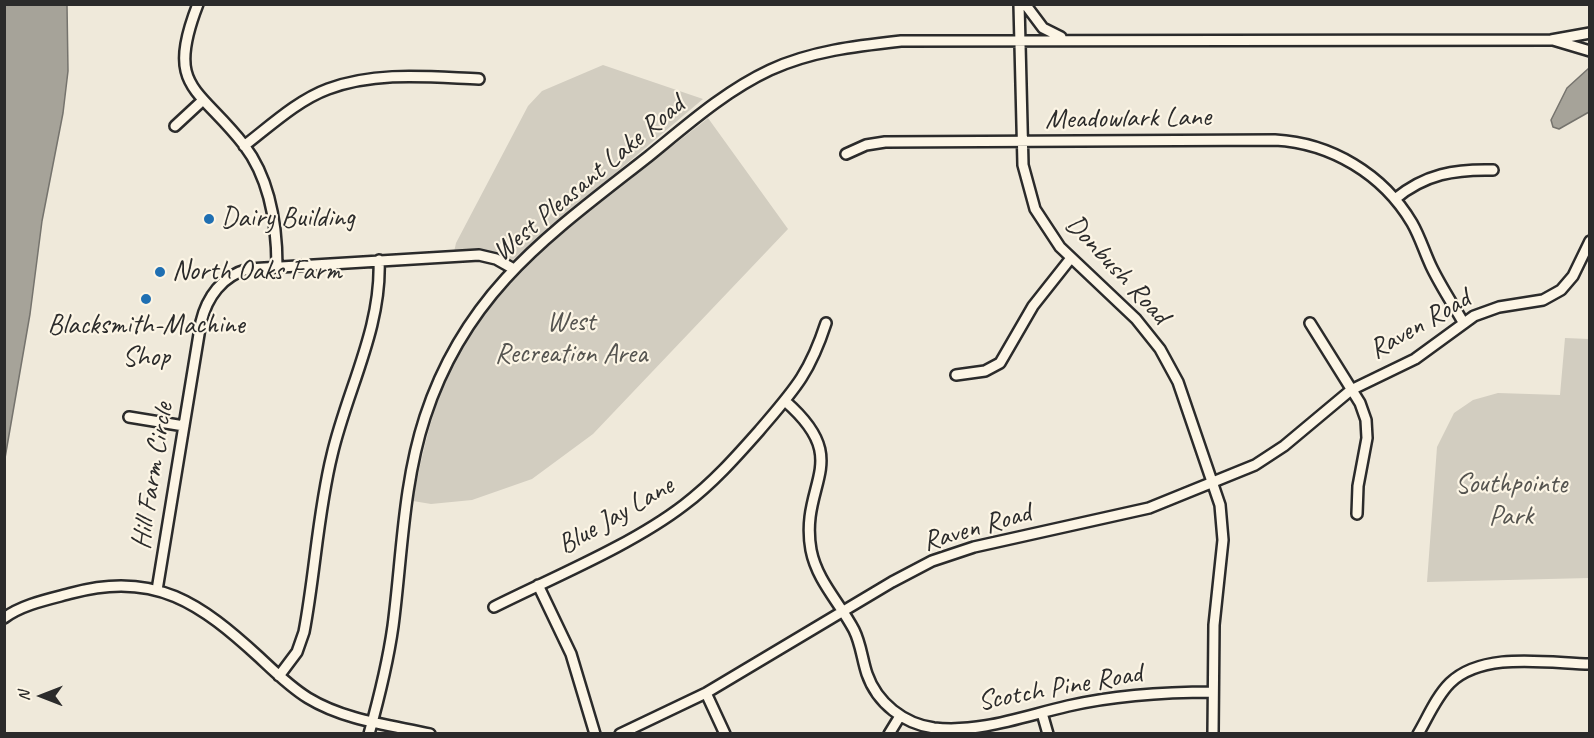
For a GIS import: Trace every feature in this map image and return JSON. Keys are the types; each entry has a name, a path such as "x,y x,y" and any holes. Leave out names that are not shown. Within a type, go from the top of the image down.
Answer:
{"street":[{"path":"198,4 183,64 187,80 244,146 257,171 274,215 277,267"},
{"name":"Donbush Road","path":"1019,4 1022,143 1026,180 1035,209 1050,235 1071,258 1137,319 1160,349 1184,398 1212,484"},
{"path":"1025,4 1043,28 1052,35 1072,40"},
{"path":"1551,40 1590,33"},
{"name":"West Pleasant Lake Road","path":"369,734 390,646 412,466 424,420 455,347 477,312 512,268 553,231 712,106 770,70 811,55 871,44 1019,39 1551,40"},
{"path":"1551,40 1590,51"},
{"path":"244,146 296,107 327,90 347,84 398,76 479,79"},
{"path":"175,126 202,100"},
{"name":"Meadowlark Lane","path":"846,154 866,145 885,142 1275,140 1302,143 1347,160 1376,179 1395,199 1413,224 1440,285 1463,322"},
{"path":"1395,199 1411,186 1435,175 1460,170 1492,170"},
{"name":"Raven Road","path":"620,734 706,693 912,571 952,554 1149,508 1212,484 1270,456 1352,390 1415,359 1463,322 1485,311 1552,296 1573,276 1590,241"},
{"name":"Hill Farm Circle","path":"373,721 317,703 279,676 215,618 187,601 157,590 201,322 208,301 221,284 239,272 277,267 479,255 496,259 512,268"},
{"path":"956,375 985,371 1000,363 1033,306 1071,258"},
{"path":"279,676 297,652 304,632 327,472 374,318 380,286 379,260"},
{"name":"Blue Jay Lane","path":"494,607 645,531 682,507 716,478 785,401 812,363 826,323"},
{"name":"Raven Road","path":"1310,323 1352,390"},
{"path":"1352,390 1364,411 1368,428 1357,514"},
{"path":"785,401 807,421 820,447 821,466 810,522 811,551 820,577 842,611"},
{"path":"129,417 184,426"},
{"path":"1212,484 1220,505 1223,529 1214,625 1213,734"},
{"name":"Blue Jay Lane","path":"537,585 572,654 595,734"},
{"path":"4,618 26,607 86,589 120,586 157,590"},
{"name":"Scotch Pine Road","path":"842,611 859,643 866,671 876,692 900,716 923,726 947,728 991,726 1124,696 1213,692"},
{"path":"1418,734 1445,689 1459,675 1478,665 1502,662 1590,664"},
{"path":"706,693 725,734"},
{"path":"1042,713 1048,734"},
{"path":"889,734 900,716"},
{"path":"373,721 430,734"}],"green space":[{"name":"West Recreation Area","path":"603,65 703,99 513,260 480,253 454,252 456,243 528,106 542,91"},
{"name":"West Recreation Area","path":"708,118 788,229 593,434 532,479 472,500 431,504 413,501 425,443 444,386 461,350 483,317 540,254 608,196"},
{"name":"Southpointe Park","path":"1565,338 1589,339 1589,578 1427,582 1437,447 1454,413 1473,400 1498,393 1560,395"}],"shaded area":[{"path":"5,4 67,5 68,71 63,113 42,221 30,314 5,458"},
{"path":"1589,68 1589,112 1559,129 1553,127 1551,120 1567,88"}],"place":[{"name":"Dairy Building","path":"209,219"},
{"name":"North Oaks Farm","path":"160,272"},
{"name":"Blacksmith-Machine Shop","path":"146,299"}]}
